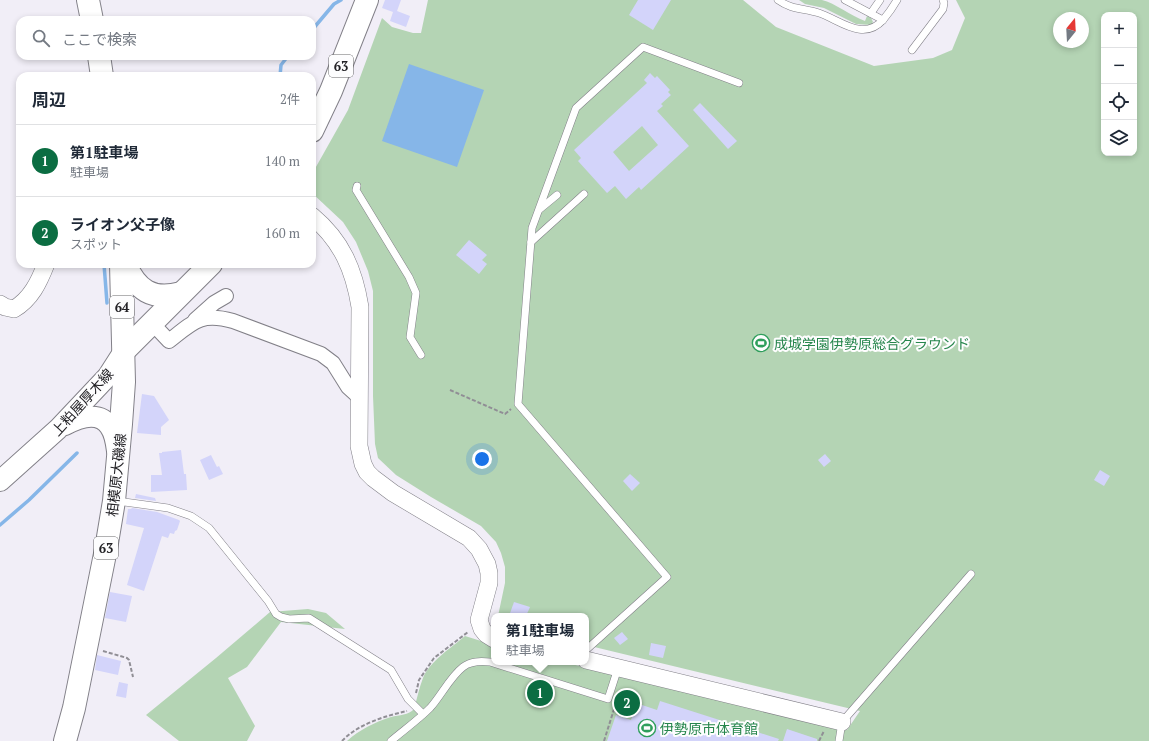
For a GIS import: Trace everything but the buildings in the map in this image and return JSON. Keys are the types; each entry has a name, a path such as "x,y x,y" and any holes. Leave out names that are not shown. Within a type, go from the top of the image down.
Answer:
{"main road":[{"path":"88,0 91,16"},
{"name":"63","path":"316,123 331,91 367,0"},
{"path":"100,60 101,72"},
{"name":"64","path":"121,268 124,351"},
{"path":"127,268 131,278 144,291 167,296 181,293"},
{"path":"124,351 151,322 207,268"},
{"name":"上粕屋厚木線","path":"0,482 58,429 108,376 124,351"},
{"name":"上粕屋厚木線","path":"0,464 108,362 124,351"},
{"name":"相模原大磯線","path":"65,741 75,700 106,549 114,501 119,458 123,399 124,351"},
{"path":"58,429 76,419 86,416 104,421 110,426 114,435 119,458"}],"street":[{"path":"316,220 325,228 346,256 357,290 360,307 359,446 367,472 393,493 475,543 483,555 489,573 489,583 479,620 486,634 491,637"},
{"path":"0,304 14,309 23,304 31,294 44,268"},
{"path":"151,322 169,341 194,322 214,303 226,296"},
{"path":"194,322 209,317 220,317 321,354 333,363 348,388 359,397"},
{"path":"589,661 842,722"}],"lane":[{"path":"778,0 787,6 818,13 858,30 870,29 883,20 897,0"},
{"path":"845,0 883,20"},
{"path":"871,13 880,0"},
{"path":"912,50 943,9 943,0"},
{"path":"589,647 667,576 518,404 532,228 576,108 642,47 739,83"},
{"path":"358,186 356,190 409,277 416,293 410,337 421,355"},
{"path":"531,242 584,194"},
{"path":"539,210 557,196"},
{"path":"114,501 168,508 191,516 209,528 268,601 276,614 289,619 309,618 391,670 408,699 414,703 423,714"},
{"path":"839,741 842,722 970,574"},
{"path":"391,741 423,714 441,695 457,672 469,663 491,662"},
{"path":"500,665 608,699 618,668"}],"path":[{"path":"450,390 505,414 518,404"},
{"path":"342,741 364,725 391,715 409,711 414,703 419,680 434,658 461,636 480,624"},
{"path":"101,651 127,658 129,660 133,677"},
{"path":"604,741 615,706"}],"green space":[{"name":"成城学園伊勢原総合グラウンド","path":"428,0 743,0 776,27 874,66 933,58 952,50 965,18 956,0 1149,0 1149,741 347,741 357,733 373,724 391,717 407,714 412,711 414,709 426,672 441,655 465,636 491,644 491,665 576,665 847,730 860,711 589,646 589,613 499,613 505,583 505,567 496,542 481,526 396,475 378,458 375,444 373,396 373,291 368,271 356,242 343,222 316,197 316,167 348,110 382,18 392,27 413,33 421,33"},
{"path":"799,0 822,0 865,21 867,16 871,18 873,22 871,25 856,24 824,8 805,4"},
{"path":"308,609 326,613 345,629 281,622 247,667 228,678 255,726 247,741 179,741 146,715 270,612"}],"water":[{"path":"409,64 484,90 457,167 382,141"}],"waterway":[{"path":"316,25 334,4 341,0"},
{"path":"280,72 281,65 285,60"},
{"path":"104,268 107,303"},
{"path":"0,525 29,500 77,453"}],"place":[{"name":"成城学園伊勢原総合グラウンド","path":"761,343"},
{"name":"第1駐車場","path":"540,693"},
{"name":"ライオン父子像","path":"627,703"},
{"name":"伊勢原市体育館","path":"647,728"}]}
